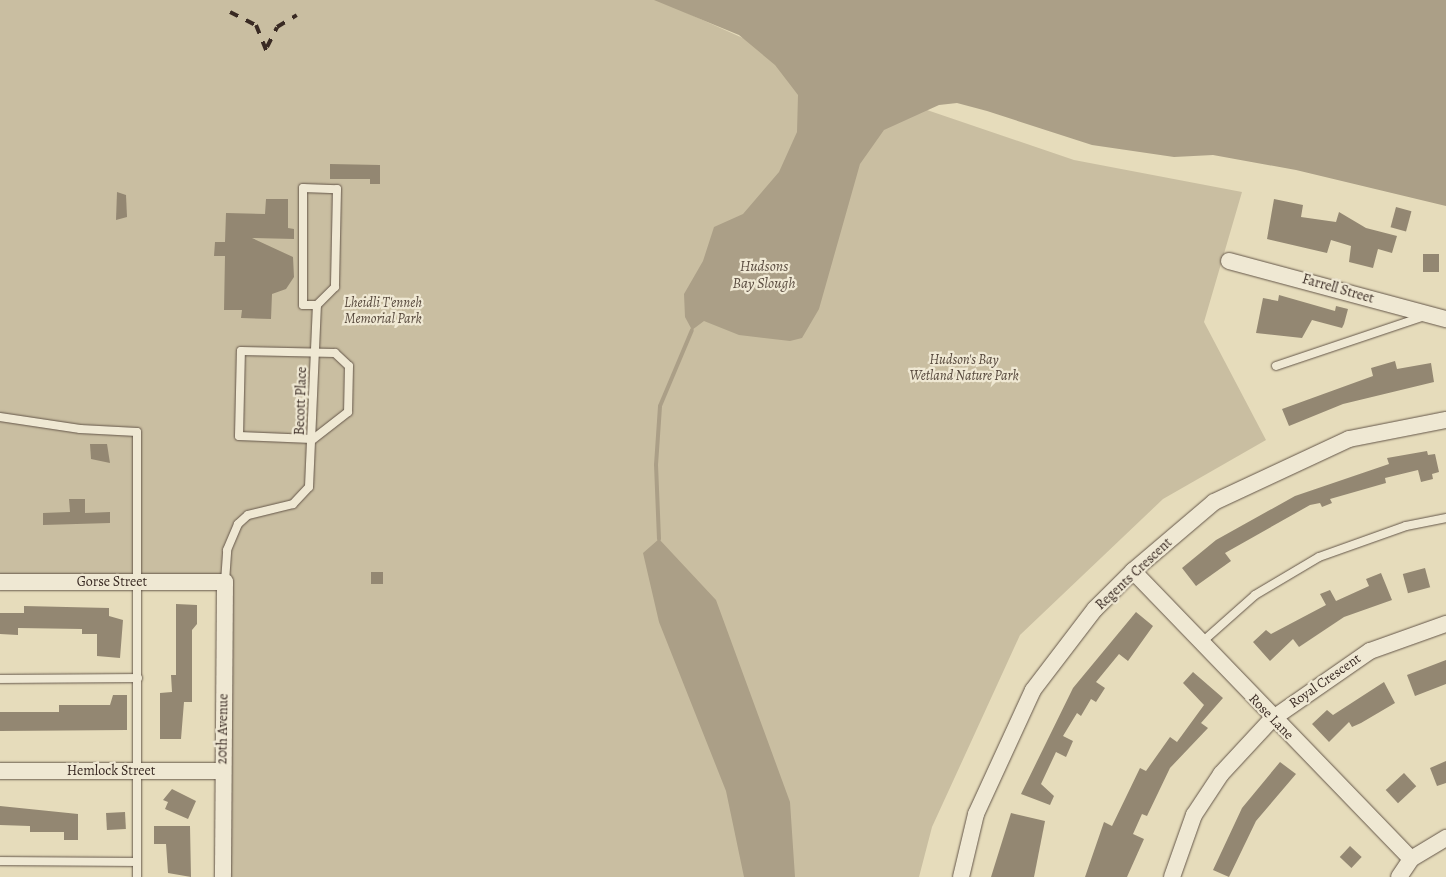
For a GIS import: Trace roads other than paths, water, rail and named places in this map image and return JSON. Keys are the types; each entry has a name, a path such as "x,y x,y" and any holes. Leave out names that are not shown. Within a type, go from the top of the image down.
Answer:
{"street":[{"name":"Farrell Street","path":"1229,261 1446,319"},
{"name":"Regents Crescent","path":"961,877 976,814 1033,690 1095,608 1133,571 1214,502 1349,439 1446,420"},
{"name":"Rose Lane","path":"1133,571 1272,719 1412,860"},
{"name":"Gorse Street","path":"0,582 225,582"},
{"name":"20th Avenue","path":"223,877 222,771 225,582"},
{"name":"Royal Crescent","path":"1172,877 1194,816 1221,774 1272,719 1370,651 1446,624"},
{"name":"Hemlock Street","path":"0,771 222,771"},
{"path":"1400,877 1412,860 1446,838"}],"lane":[{"path":"303,188 338,188 335,287 317,305 302,305 303,188"},
{"name":"Becott Place","path":"225,582 227,550 238,524 248,515 293,504 309,487 317,305"},
{"path":"1276,366 1429,314"},
{"path":"241,351 336,353 348,366 348,412 312,439 239,436 241,351"},
{"path":"0,417 80,429 137,432 139,582 137,877"},
{"path":"1201,643 1255,595 1319,557 1406,526 1446,518"},
{"path":"0,679 138,678"},
{"path":"0,861 137,862"}],"water":[{"path":"654,0 1446,0 1446,206 1296,170 1213,155 1174,157 1092,145 957,103 939,105 884,130 860,164 819,309 802,338 790,341 739,335 704,321 692,330 685,317 684,294 703,261 714,227 743,214 779,172 797,132 798,95 775,65 739,35"},
{"path":"659,539 716,600 790,802 795,877 744,877 726,791 659,622 643,553"}],"waterway":[{"name":"Hudsons Bay Slough","path":"659,539 656,465 660,406 692,330"}],"railway":[{"path":"230,12 256,25 267,52"},
{"path":"267,47 277,27 297,15"}],"park label":[{"name":"Lheidli T'enneh Memorial Park","path":"383,312"},
{"name":"Hudson's Bay Wetland Nature Park","path":"964,368"}]}
